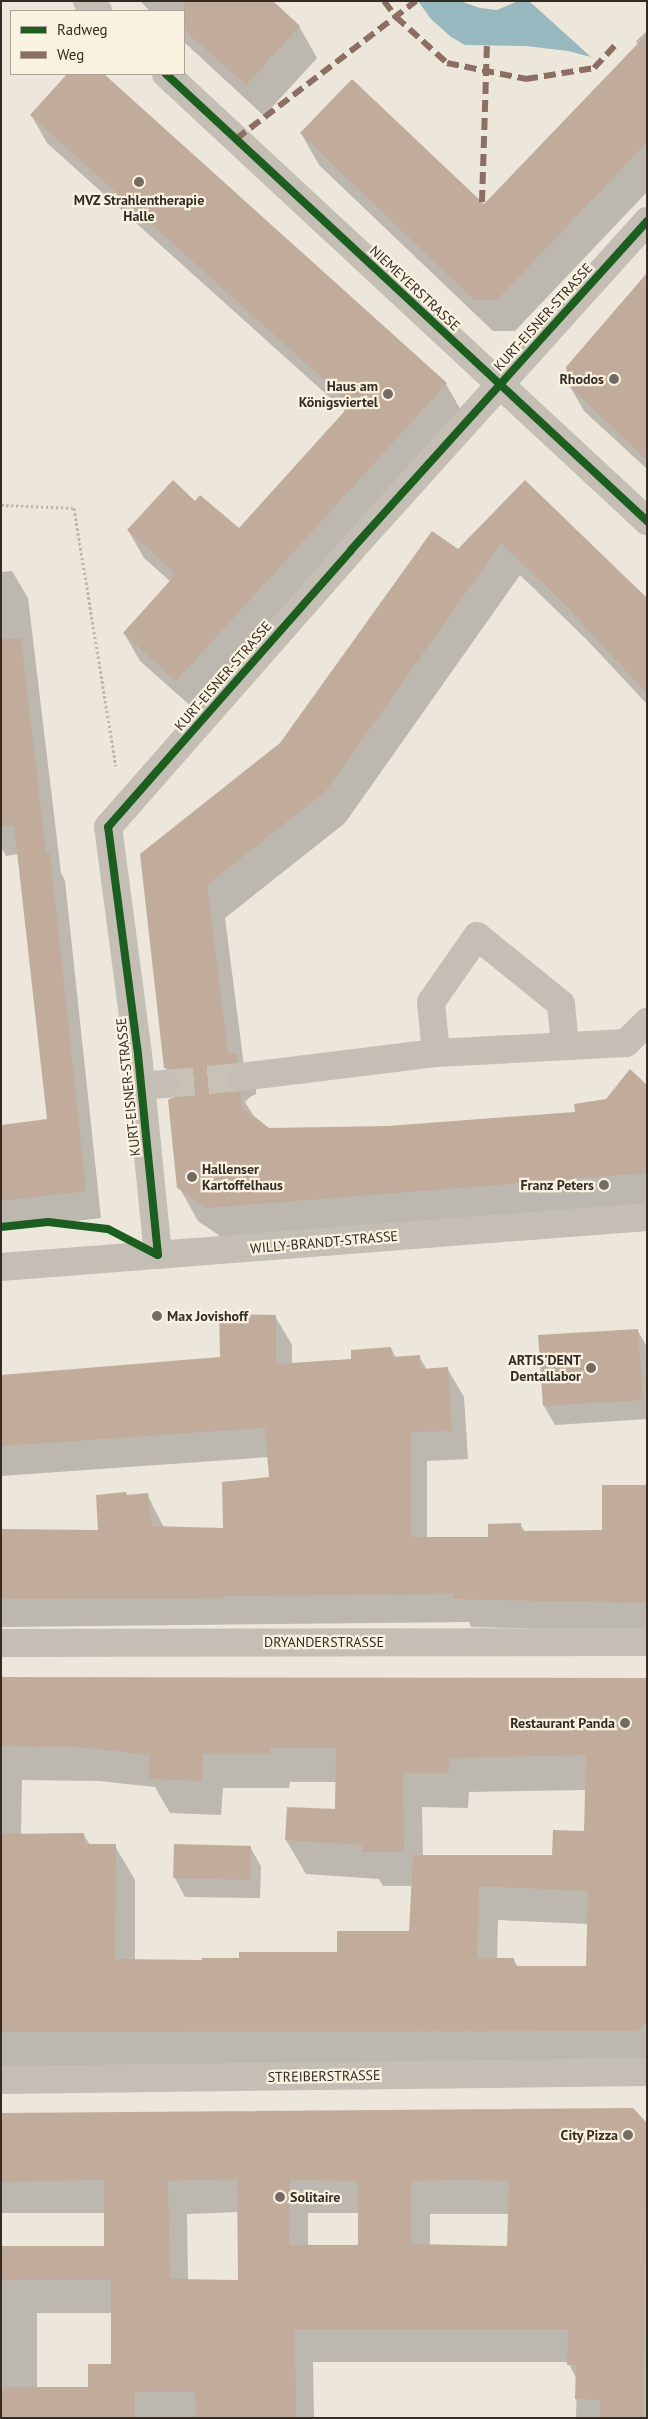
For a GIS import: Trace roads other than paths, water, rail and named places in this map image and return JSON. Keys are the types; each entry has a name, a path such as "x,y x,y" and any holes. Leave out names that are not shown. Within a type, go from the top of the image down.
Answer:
{"street":[{"path":"88,1 97,10"},
{"name":"NIEMEYERSTRASSE","path":"167,75 647,521"},
{"name":"KURT-EISNER-STRASSE","path":"158,1256 154,1085 138,1054 108,827 499,383 647,221"},
{"path":"436,1053 431,1002 477,936 561,1004 565,1046"},
{"path":"240,1077 436,1053 626,1042 647,1022"},
{"name":"WILLY-BRANDT-STRASSE","path":"1,1267 647,1217"},
{"name":"DRYANDERSTRASSE","path":"1,1643 647,1642"},
{"name":"STREIBERSTRASSE","path":"1,2080 647,2072"}],"water":[{"path":"418,1 460,1 480,8 497,10 518,1 529,1 591,57 568,51 526,46 465,45 451,37 431,19"}],"tunnel":[{"path":"166,1084 240,1077"}],"place":[{"name":"MVZ Strahlentherapie Halle","path":"139,182"},
{"name":"Rhodos","path":"614,379"},
{"name":"Haus am Königsviertel","path":"388,394"},
{"name":"Hallenser Kartoffelhaus","path":"192,1177"},
{"name":"Franz Peters","path":"604,1185"},
{"name":"Max Jovishoff","path":"157,1316"},
{"name":"ARTIS'DENT Dentallabor","path":"591,1368"},
{"name":"Restaurant Panda","path":"625,1723"},
{"name":"City Pizza","path":"628,2135"},
{"name":"Solitaire","path":"280,2197"}]}
